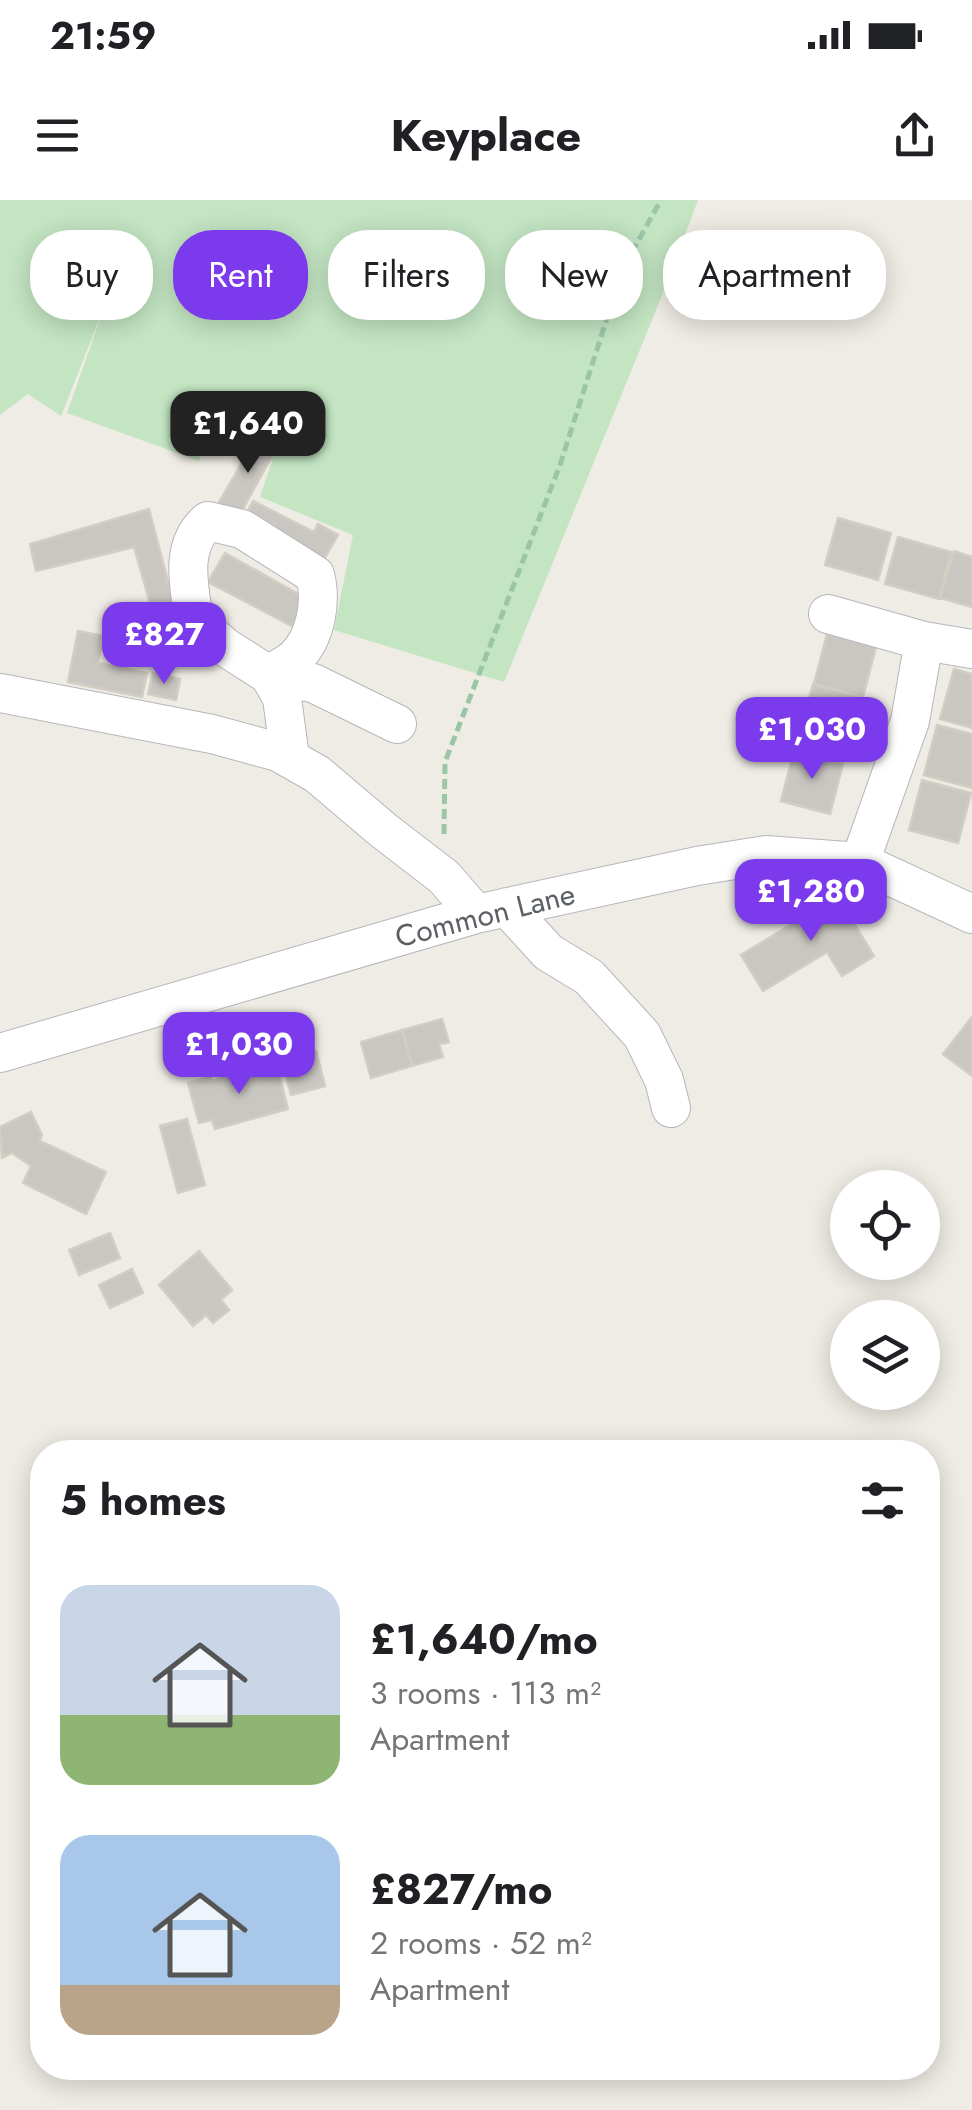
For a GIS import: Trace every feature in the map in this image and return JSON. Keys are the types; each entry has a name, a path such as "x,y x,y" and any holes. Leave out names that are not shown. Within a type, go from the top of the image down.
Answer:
{"street":[{"path":"828,614 924,641 972,648"},
{"path":"860,862 910,721 924,641"},
{"path":"290,758 282,698 269,674 312,683 397,724"},
{"path":"0,693 212,734 278,752 317,774 444,877 588,977 642,1035 664,1080 672,1108"},
{"name":"Common Lane","path":"0,1053 492,910 766,855 860,862 972,914"}],"path":[{"path":"444,877 445,762 560,466 623,268 661,200"}],"green space":[{"path":"0,200 698,200 687,230 663,230 663,293 504,682 334,630 353,535 260,497 277,446 217,413 199,461 67,413 100,320 153,320 153,230 30,230 30,320 99,320 61,416 28,394 0,415"}],"building":[{"path":"257,437 277,447 239,516 218,504"},
{"path":"253,501 314,532 318,524 338,535 322,563 243,520"},
{"path":"149,509 179,624 158,631 134,547 36,571 30,544"},
{"path":"838,518 891,533 878,580 825,565"},
{"path":"898,537 951,552 939,599 885,584"},
{"path":"954,551 972,557 972,607 940,598"},
{"path":"225,553 307,599 292,626 208,582"},
{"path":"78,631 103,636 98,663 147,673 142,697 68,682"},
{"path":"827,634 876,647 863,697 814,684"},
{"path":"954,669 972,674 972,728 940,719"},
{"path":"153,673 180,679 176,700 148,694"},
{"path":"813,684 862,697 849,747 800,734"},
{"path":"937,725 972,734 972,788 924,775"},
{"path":"794,751 843,764 830,814 781,801"},
{"path":"922,780 971,793 958,843 909,830"},
{"path":"845,892 857,911 849,915 874,956 842,976 827,952 763,991 741,955"},
{"path":"972,1017 972,1076 943,1054"},
{"path":"442,1019 449,1042 439,1044 443,1057 412,1066 402,1030"},
{"path":"402,1030 412,1066 371,1078 361,1042"},
{"path":"316,1051 325,1086 291,1095 282,1060"},
{"path":"276,1063 288,1109 215,1129 212,1120 199,1123 188,1083 210,1077 212,1081"},
{"path":"31,1112 42,1135 40,1141 106,1172 86,1214 23,1183 31,1166 12,1153 2,1158 0,1127"},
{"path":"187,1119 205,1185 178,1193 160,1126"},
{"path":"110,1233 120,1258 79,1275 69,1250"},
{"path":"199,1251 232,1290 221,1300 229,1310 213,1323 206,1315 193,1326 159,1285"},
{"path":"132,1269 143,1293 110,1308 99,1285"}]}
